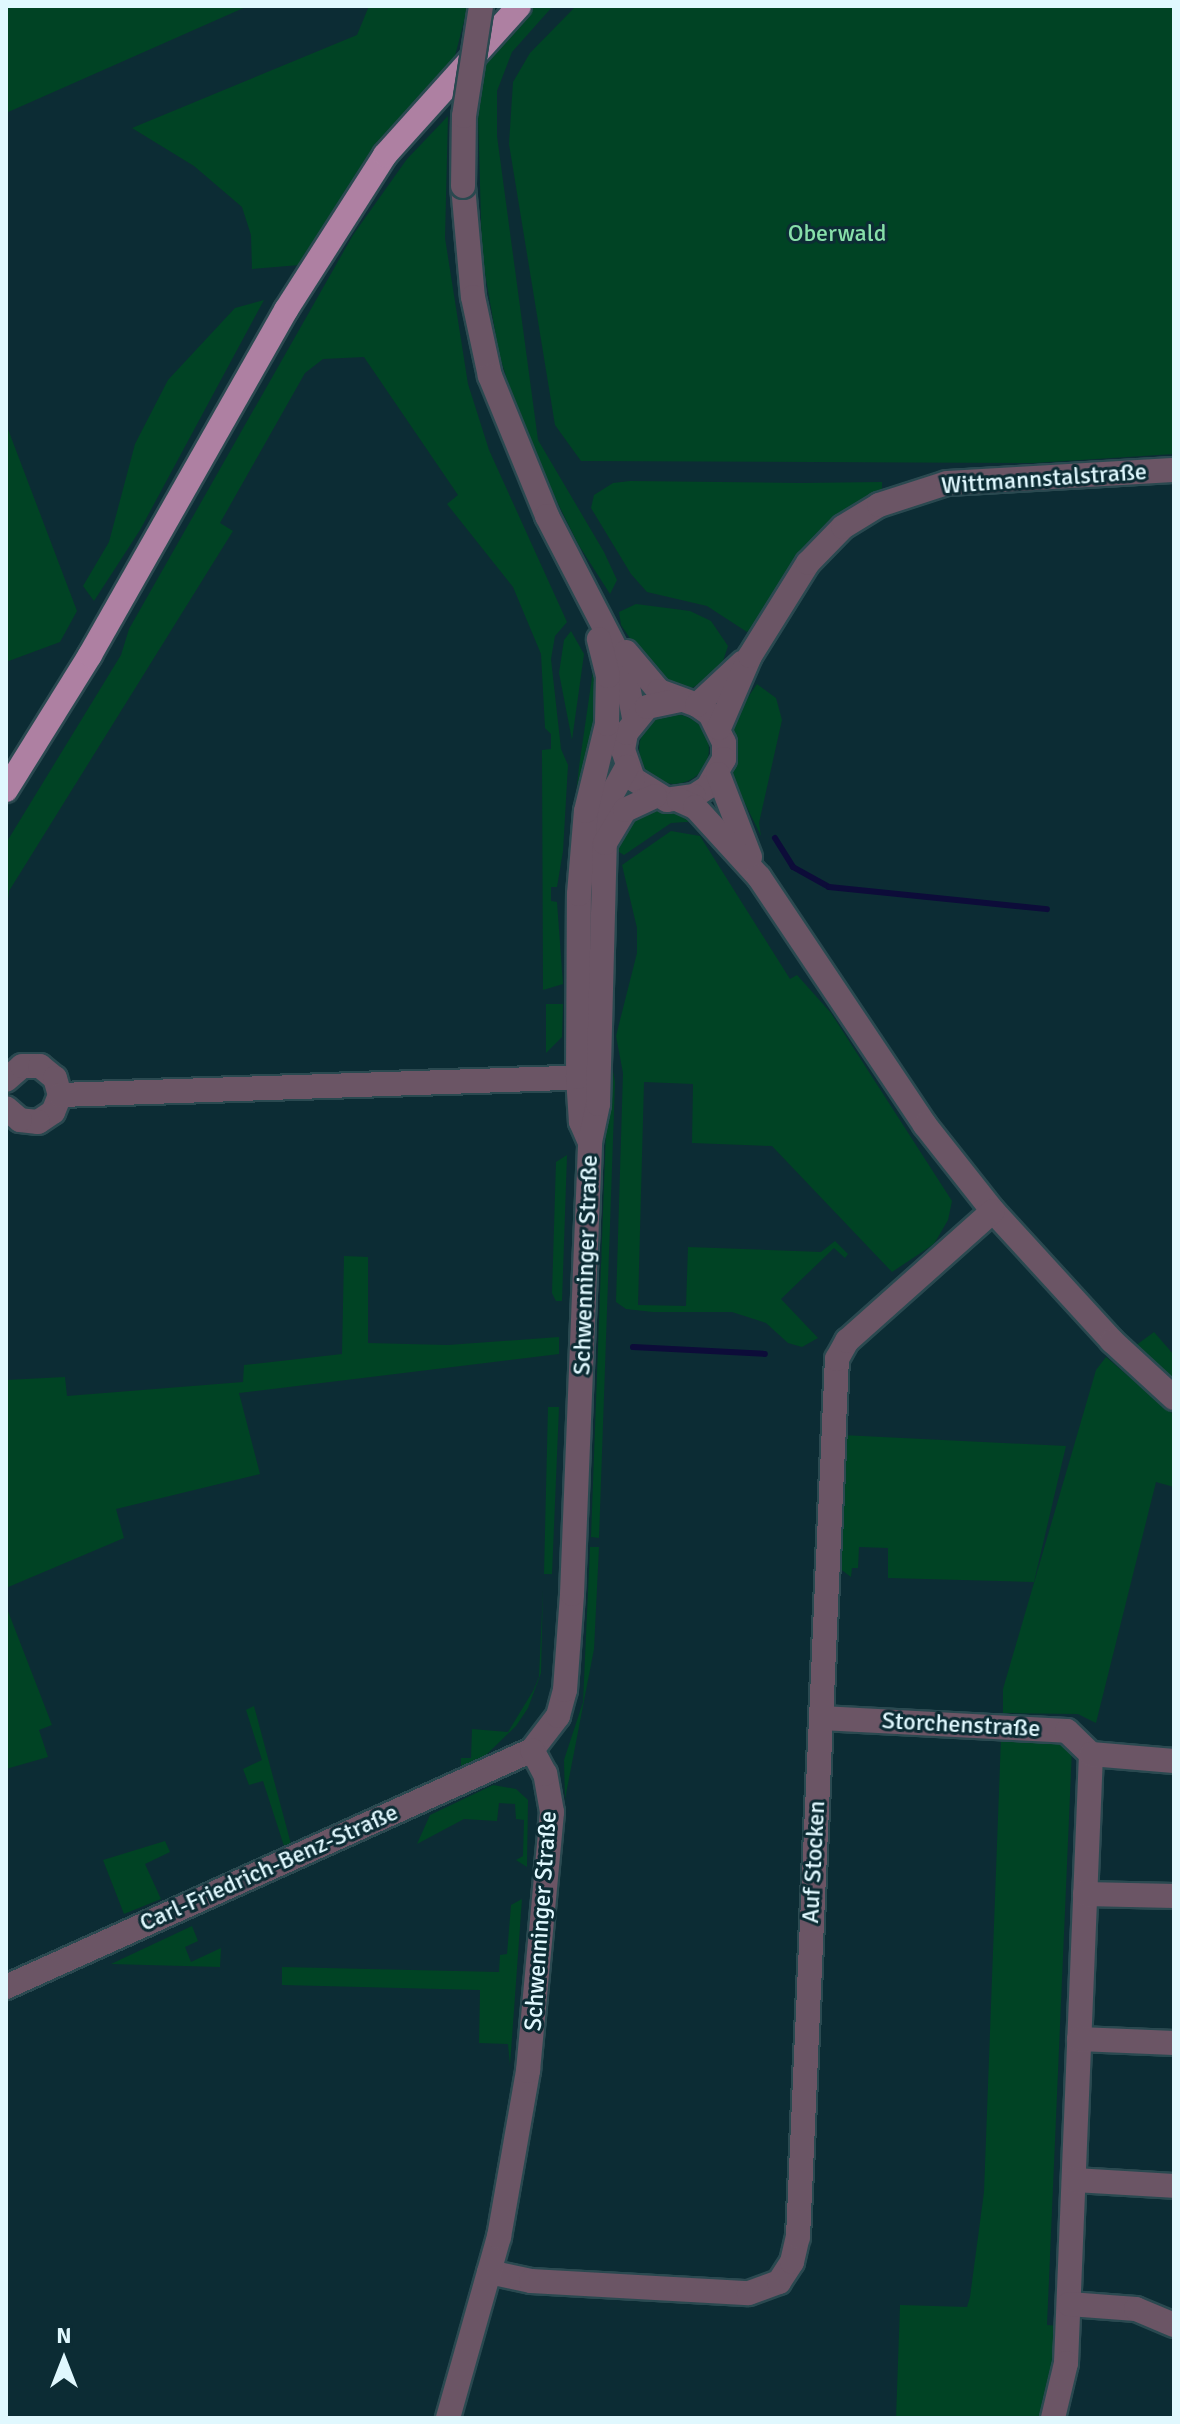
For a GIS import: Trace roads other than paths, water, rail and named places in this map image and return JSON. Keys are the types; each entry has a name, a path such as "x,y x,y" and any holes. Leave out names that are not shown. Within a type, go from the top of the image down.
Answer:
{"main road":[{"path":"6,790 90,655 286,310 377,168 519,6"}],"street":[{"path":"481,6 464,116 463,186 473,297 490,376 519,455 586,598 624,665 634,718"},
{"name":"Wittmannstalstraße","path":"719,728 750,656 825,543 843,527 911,491 947,483 1174,470"},
{"path":"586,598 647,679 688,702 719,728 724,759 718,774 708,787 667,798"},
{"name":"Schwenninger Straße","path":"586,598 605,660 609,695 581,866 588,1077"},
{"name":"Wittmannstalstraße","path":"688,702 750,656"},
{"path":"688,702 647,707 634,718 626,733 627,767 643,790 704,816 759,877 925,1125 993,1211 1112,1341 1174,1398"},
{"name":"Schwenninger Straße","path":"581,866 598,814 627,767"},
{"path":"718,774 759,877"},
{"name":"Schwenninger Straße","path":"448,2418 489,2272 528,2071 547,1883 552,1812 545,1774 532,1750 558,1716 567,1675 590,1142 581,1122 588,1077 605,843 625,810 667,798"},
{"path":"6,1080 22,1066 40,1066 55,1078 60,1095 53,1112 38,1122 20,1120 6,1108"},
{"path":"60,1095 588,1077"},
{"name":"Auf Stocken","path":"489,2272 531,2281 749,2293 762,2292 786,2273 798,2237 837,1359 847,1341 993,1211"},
{"name":"Storchenstraße","path":"821,1718 1067,1731 1091,1754"},
{"name":"Carl-Friedrich-Benz-Straße","path":"6,1987 532,1750"},
{"path":"1053,2418 1066,2363 1091,1754 1174,1761"},
{"path":"1085,1894 1174,1896"},
{"path":"1079,2039 1174,2043"},
{"path":"1074,2180 1174,2186"},
{"path":"1069,2304 1136,2309 1174,2325"}],"waterway":[{"path":"775,838 793,867 829,887 1047,909"},
{"path":"633,1347 765,1354"}],"park label":[{"name":"Oberwald","path":"837,234"}]}
